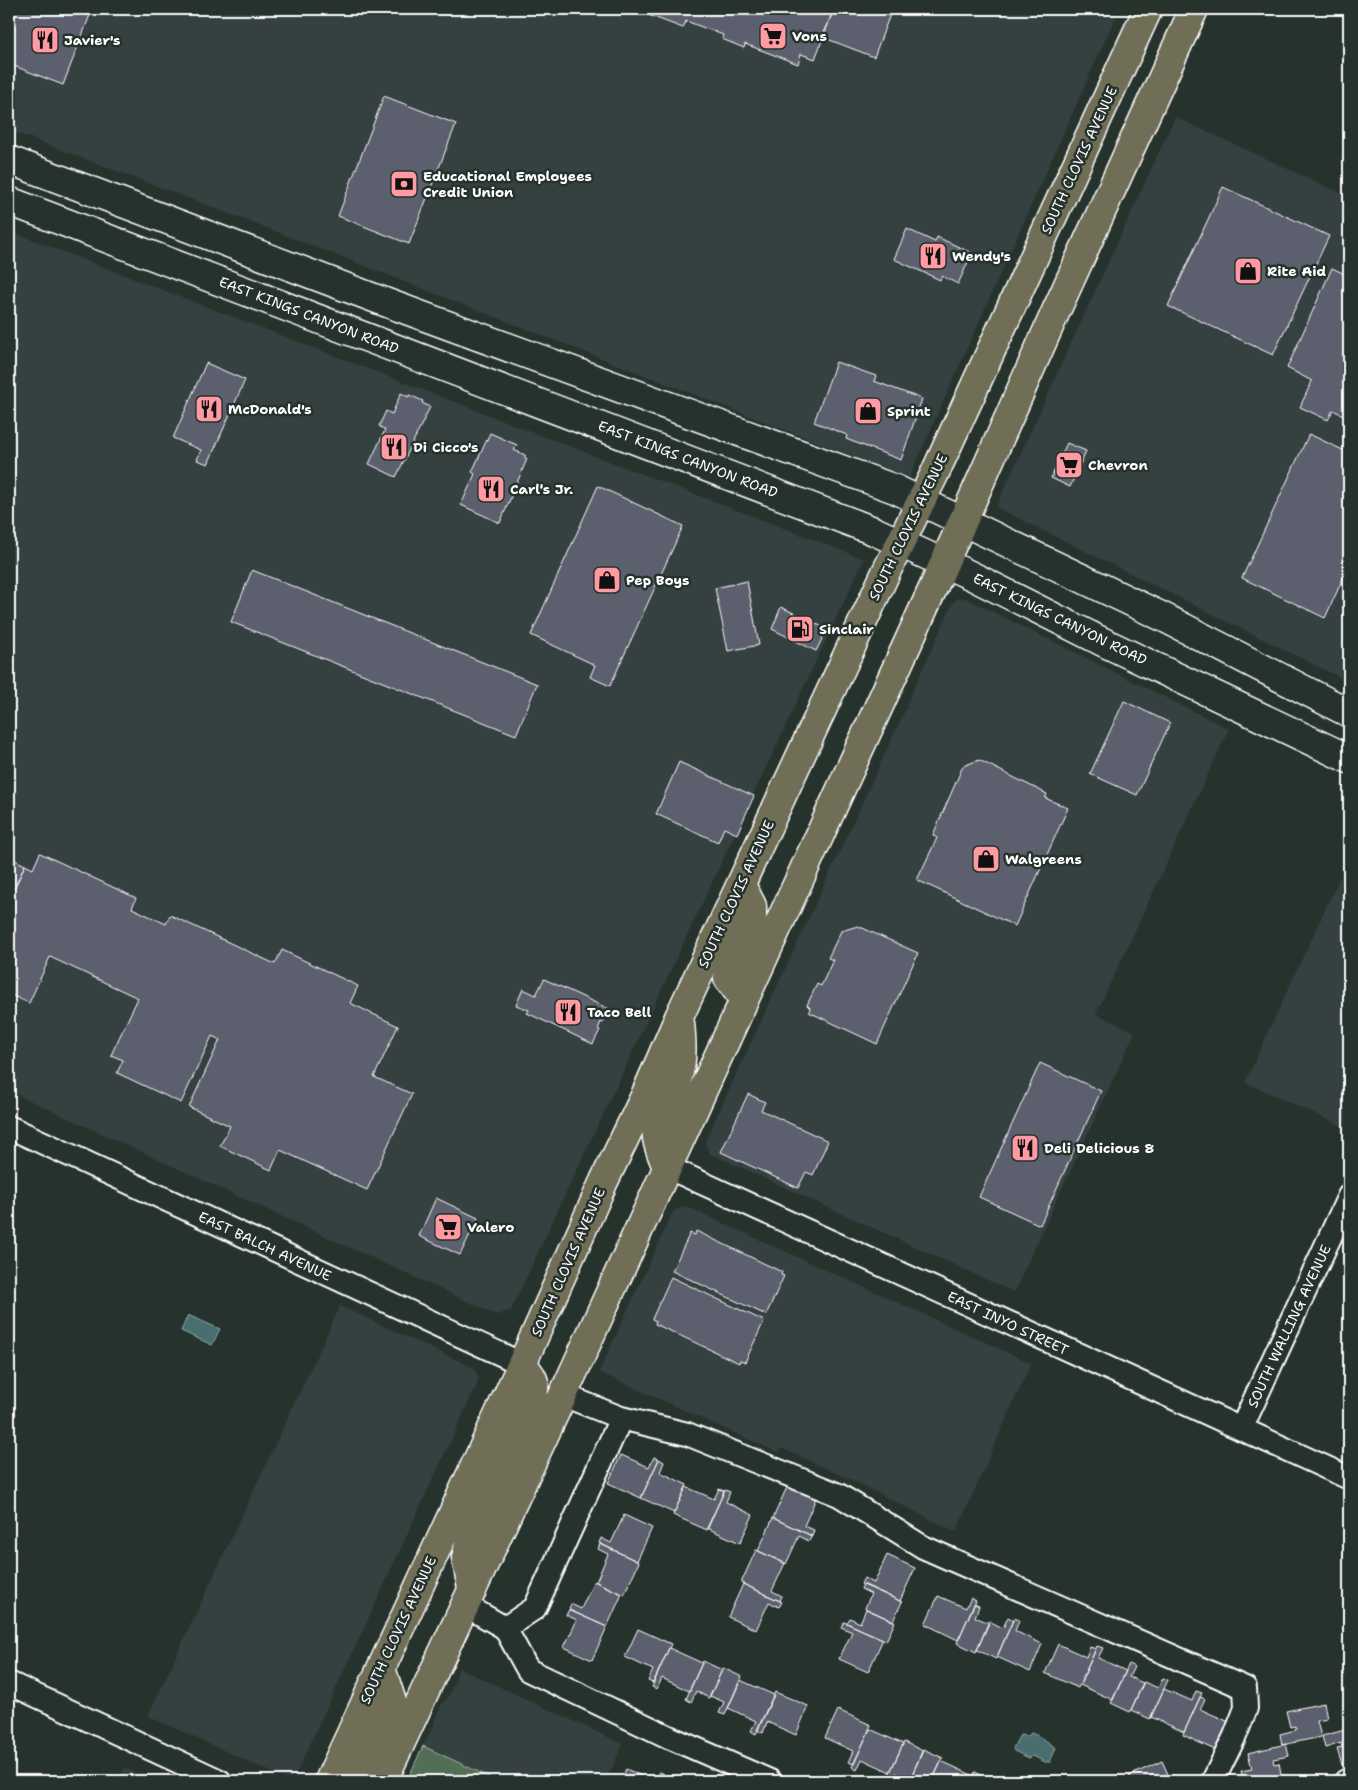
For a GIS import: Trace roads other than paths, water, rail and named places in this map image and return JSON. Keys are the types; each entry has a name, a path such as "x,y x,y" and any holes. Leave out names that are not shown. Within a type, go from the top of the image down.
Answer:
{"main road":[{"name":"SOUTH CLOVIS AVENUE","path":"329,1781 522,1364 604,1181 644,1098 679,1016 900,543 931,481 1148,9"},
{"path":"383,1781 744,1000 1194,9"},
{"path":"9,160 390,304 895,489 1165,618 1349,713"},
{"name":"EAST KINGS CANYON ROAD","path":"9,201 797,500 944,563 1349,759"},
{"path":"149,254 156,249 166,246 176,246 369,314 390,304"},
{"path":"741,885 752,906 752,920 728,978 744,1000"},
{"path":"667,1167 656,1137 658,1122 677,1081 682,1061 679,1016"},
{"path":"468,1596 466,1558 468,1544 531,1403 535,1388 533,1375 522,1364"},
{"path":"358,1781 392,1702 381,1668"}],"street":[{"name":"EAST BALCH AVENUE","path":"9,1127 522,1364"},
{"name":"EAST INYO STREET","path":"667,1167 1349,1478"},
{"name":"SOUTH WALLING AVENUE","path":"1241,1429 1349,1196"},
{"path":"562,1395 621,1418 687,1434 839,1495 923,1547 1245,1688 1246,1708 1235,1736 1213,1781"},
{"path":"505,1628 535,1608 621,1418"},
{"path":"468,1596 505,1628 528,1670 671,1738 770,1781"},
{"path":"9,1683 220,1781"}],"water":[{"path":"188,1315 220,1329 212,1345 181,1331"},
{"path":"1031,1733 1041,1737 1056,1748 1050,1762 1045,1762 1033,1756 1029,1758 1014,1751 1013,1748 1020,1735 1028,1736"}],"place":[{"name":"Vons","path":"773,36"},
{"name":"Javier's","path":"45,40"},
{"name":"Educational Employees Credit Union","path":"404,184"},
{"name":"Wendy's","path":"933,256"},
{"name":"Rite Aid","path":"1248,271"},
{"name":"McDonald's","path":"209,409"},
{"name":"Sprint","path":"868,411"},
{"name":"Di Cicco's","path":"394,447"},
{"name":"Chevron","path":"1069,465"},
{"name":"Carl's Jr.","path":"491,489"},
{"name":"Pep Boys","path":"607,580"},
{"name":"Sinclair","path":"800,629"},
{"name":"Walgreens","path":"986,859"},
{"name":"Taco Bell","path":"568,1012"},
{"name":"Deli Delicious 8","path":"1025,1148"},
{"name":"Valero","path":"448,1227"}]}
